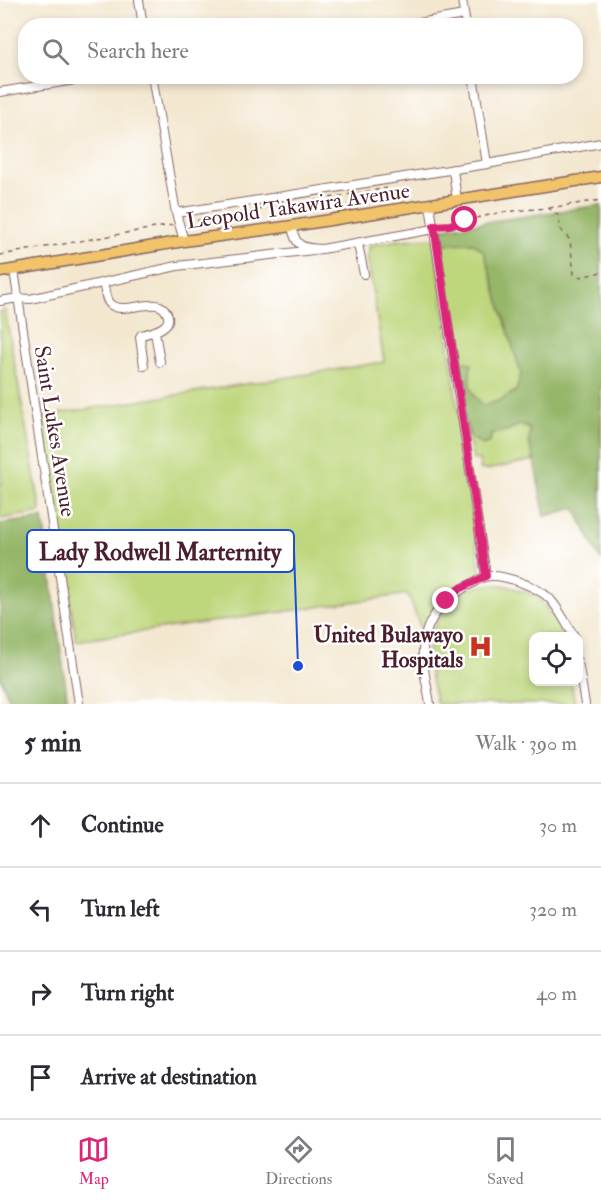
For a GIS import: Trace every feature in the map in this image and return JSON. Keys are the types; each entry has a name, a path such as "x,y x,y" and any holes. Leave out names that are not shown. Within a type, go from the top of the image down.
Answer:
{"highway":[{"name":"Leopold Takawira Avenue","path":"0,272 184,241 457,201 601,177"}],"street":[{"path":"139,0 142,18"},
{"path":"462,0 465,18"},
{"path":"447,18 464,15"},
{"path":"0,92 50,84"},
{"path":"153,84 176,213 184,241"},
{"path":"474,84 487,164"},
{"path":"176,213 487,164 601,143"},
{"path":"453,169 457,201"},
{"path":"430,205 486,576"},
{"path":"292,226 294,239 298,244 310,249 322,249"},
{"path":"0,301 30,299 177,266 358,244 434,228"},
{"path":"358,244 364,274"},
{"name":"Saint Lukes Avenue","path":"14,270 79,704"},
{"path":"103,282 109,303 114,307 122,309 156,305 162,307 166,312 168,320 165,326 155,332 141,334 144,366"},
{"path":"155,332 160,362"},
{"path":"430,704 422,655 424,637 430,620 459,589 486,576 508,578 530,586 548,598 571,632"},
{"path":"582,686 585,704"}],"path":[{"path":"0,255 385,188"},
{"path":"434,228 502,212 601,200"},
{"path":"548,208 558,215 561,230 570,240 574,274 581,277 601,272"}],"green space":[{"path":"601,205 601,561 575,508 545,516 534,460 486,470 480,469 479,459 473,460 463,410 440,229"},
{"path":"601,205 601,561 575,508 545,516 529,443 530,429 520,425 492,434 490,442 483,445 470,437 463,410 457,365 464,361 472,364 470,386 483,405 499,401 516,391 521,374 484,252 473,243 443,244 440,229"},
{"path":"434,238 481,576 459,587 423,635 408,594 76,641 43,416 384,362 367,256 370,245"},
{"path":"5,310 41,512 0,519 0,483 2,483 0,469 0,311"},
{"path":"43,518 68,704 11,704 0,677 0,524"},
{"name":"United Bulawayo Hospitals","path":"504,585 536,596 562,627 563,632 529,632 529,686 572,686 575,704 437,704 428,657 436,623 442,613 459,596 480,586"}],"place":[{"name":"United Bulawayo Hospitals","path":"481,647"},
{"name":"Lady Rodwell Marternity","path":"298,666"}],"route":[{"path":"446,601 459,589 486,576 434,226 450,225 465,220"}]}
